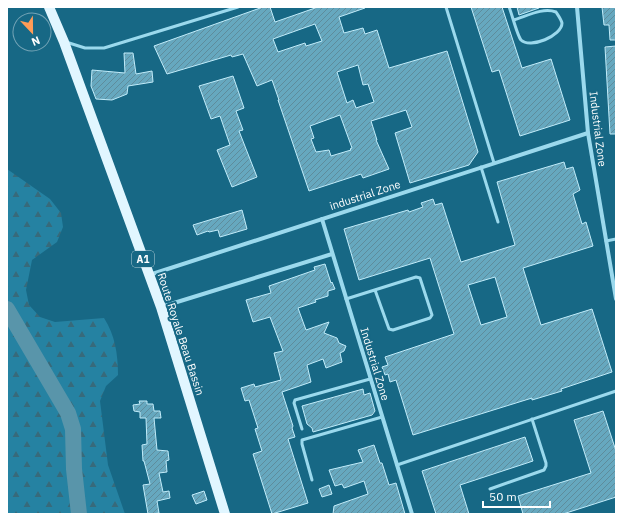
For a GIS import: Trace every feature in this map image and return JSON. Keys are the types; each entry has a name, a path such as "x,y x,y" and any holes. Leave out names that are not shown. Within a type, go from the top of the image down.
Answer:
{"main road":[{"name":"Route Royale Beau Bassin","path":"49,7 64,42 148,275 161,307 225,514"}],"street":[{"name":"Industrial Zone","path":"577,7 588,133 616,299"},
{"name":"industrial Zone","path":"148,275 588,133"},
{"name":"Industrial Zone","path":"322,219 412,514"},
{"path":"161,307 332,254"}],"lane":[{"path":"64,42 85,48 104,48 238,7"},
{"path":"446,7 494,163"},
{"path":"509,7 521,39 526,43 534,44 556,34 561,29 562,22 556,12 551,10 545,10 514,20"},
{"path":"480,167 498,222"},
{"path":"606,241 616,239"},
{"path":"346,299 416,277 420,278 432,315 430,318 393,330 389,329 375,290"},
{"path":"302,429 294,403 296,400 370,379"},
{"path":"397,464 616,391"},
{"path":"312,480 302,440 382,417"},
{"path":"490,489 544,470 546,463 532,419"}],"green space":[{"path":"7,169 50,199 61,213 63,227 57,242 32,260 26,290 29,305 40,317 55,322 104,318 111,331 116,352 118,375 106,386 100,401 108,465 125,514 7,514"}],"building":[{"path":"263,7 270,7 275,22 318,7 365,7 339,17 344,33 363,28 365,34 377,30 389,68 447,51 478,152 469,165 410,183 395,133 412,127 406,110 371,121 376,140 389,169 363,178 361,174 309,191 272,80 257,86 243,54 232,57 231,55 167,74 154,46","holes":["315,24 322,41 306,46 305,43 278,52 273,39","358,65 363,85 368,84 374,102 356,108 353,100 347,103 337,72","340,115 352,148 350,149 351,150 331,156 329,150 316,152 311,139 314,138 310,126"]},
{"path":"471,7 502,7 522,68 551,59 570,120 520,136 499,70 492,72"},
{"path":"517,7 539,7 539,8 519,15"},
{"path":"602,7 616,7 616,40 610,40 609,25 604,25"},
{"path":"616,46 616,134 610,134 605,47"},
{"path":"124,53 133,53 136,74 152,71 153,82 128,86 127,94 112,100 96,99 91,86 92,70 125,73"},
{"path":"233,76 244,108 236,111 243,130 239,131 257,177 232,187 217,150 230,145 220,116 211,119 199,86"},
{"path":"564,162 566,169 573,167 580,190 573,194 582,224 586,222 593,246 523,268 541,325 592,309 612,372 561,389 562,391 532,400 532,398 413,435 396,380 390,382 388,374 385,375 382,367 388,365 385,357 454,334 430,258 359,280 344,229 408,210 409,212 423,207 421,203 433,199 435,205 442,203 461,262 515,245 497,182","holes":["495,277 507,317 481,325 468,285"]},
{"path":"242,210 247,229 220,237 218,230 208,231 197,235 193,225"},
{"path":"325,264 331,283 332,282 335,289 328,291 328,296 298,308 306,330 329,322 324,333 337,338 339,343 346,346 344,351 340,353 342,362 326,368 323,359 307,365 311,382 282,392 295,437 288,439 308,503 272,514 253,454 262,451 255,429 258,428 249,400 245,401 241,388 254,384 255,387 281,380 274,353 283,351 270,317 253,322 246,300 271,293 269,286 315,270 314,267"},
{"path":"363,389 364,395 370,393 375,411 372,415 313,432 312,428 307,424 302,406"},
{"path":"139,401 147,401 147,404 153,404 154,411 160,411 161,418 154,418 157,450 168,451 169,460 166,461 167,472 159,473 163,492 169,491 170,498 157,501 159,513 148,514 143,485 150,484 143,461 142,445 147,444 146,418 140,418 140,412 134,411 133,405 140,404"},
{"path":"603,411 616,451 616,497 563,514 523,514 518,496 591,473 574,420"},
{"path":"525,437 533,461 460,485 469,514 436,514 422,471"},
{"path":"374,445 389,485 396,483 405,514 333,514 334,506 368,494 364,481 344,488 342,484 335,486 329,470 363,462 358,450"},
{"path":"329,485 332,494 322,497 319,489"},
{"path":"204,491 207,500 196,504 192,495"}],"waterway":[{"path":"7,309 68,413 73,429 74,469 79,514"}]}
